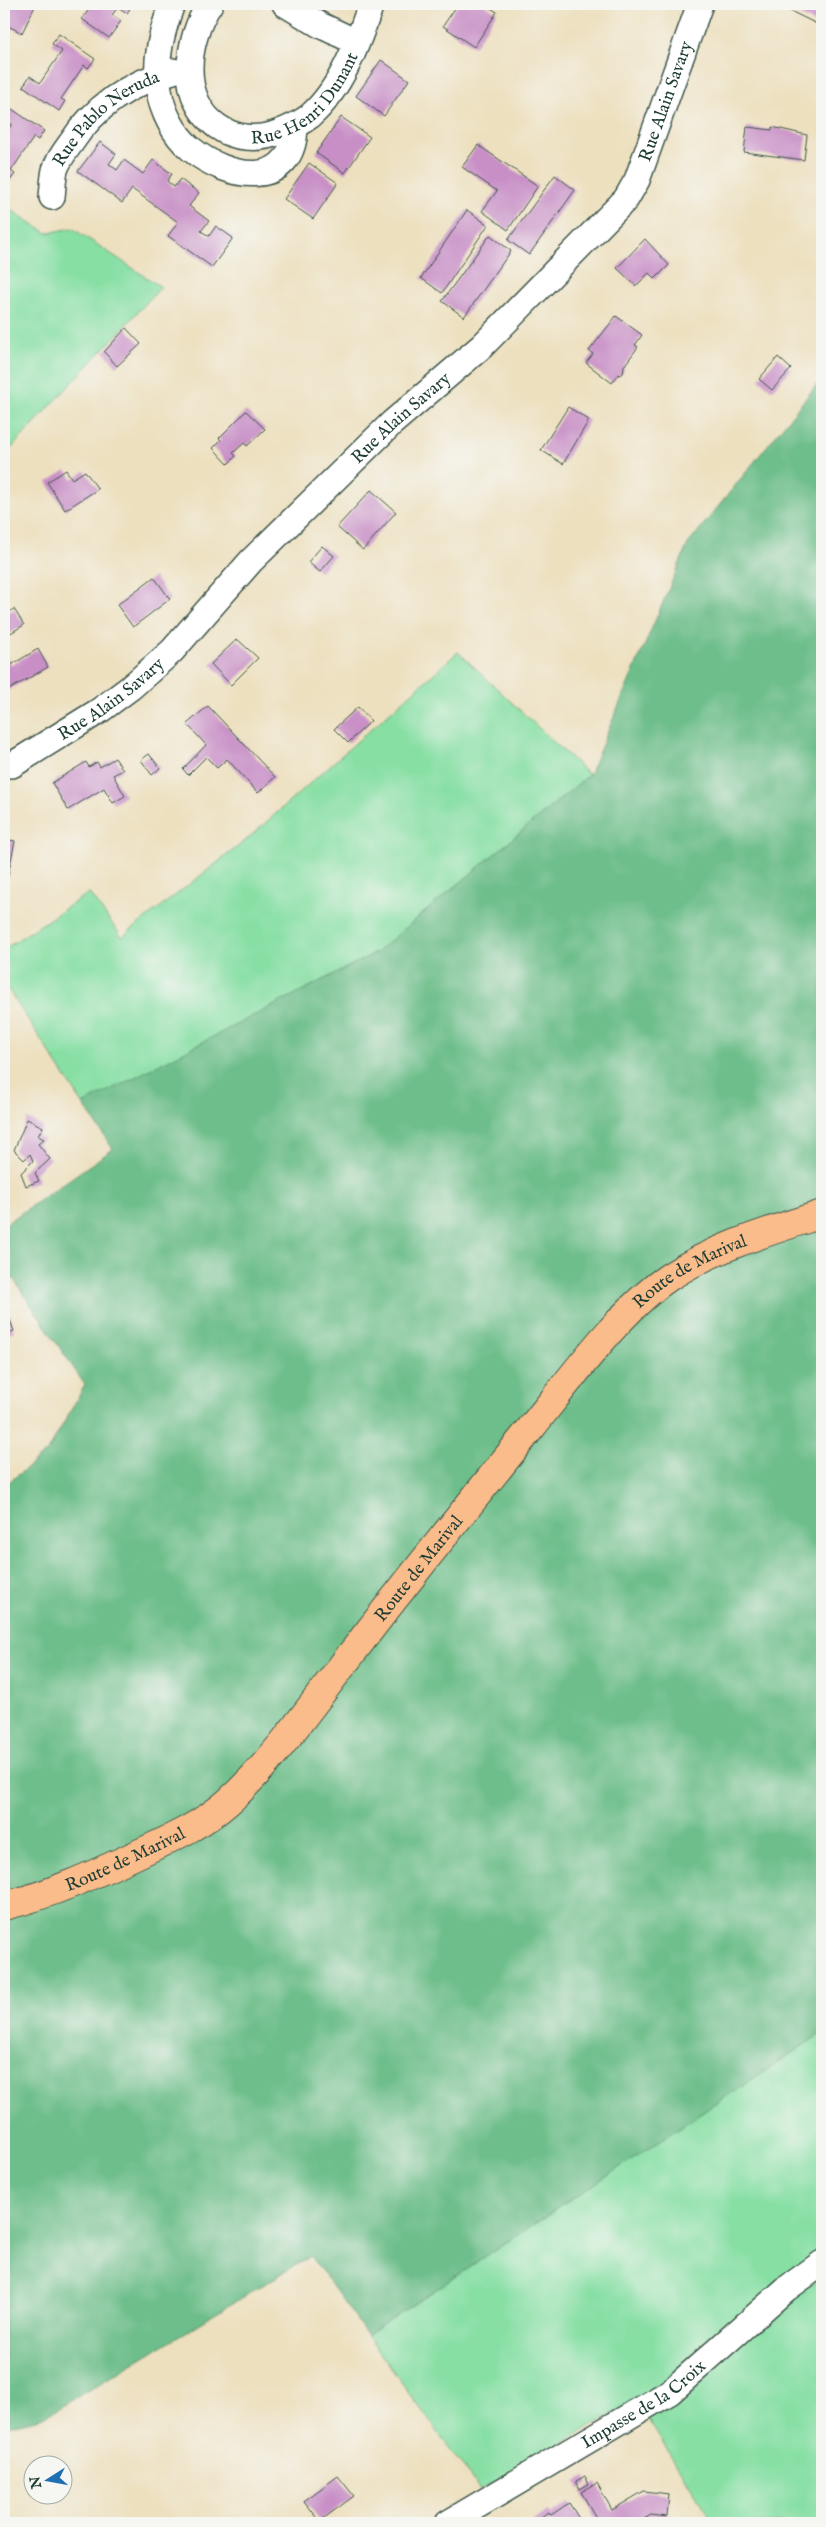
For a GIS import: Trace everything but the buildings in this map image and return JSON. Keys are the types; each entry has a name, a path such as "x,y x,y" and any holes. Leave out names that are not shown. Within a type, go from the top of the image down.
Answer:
{"main road":[{"name":"Route de Marival","path":"4,1906 53,1892 96,1874 200,1822 228,1802 254,1775 301,1718 412,1574 571,1378 646,1297 668,1278 722,1249 822,1214"}],"street":[{"path":"172,4 162,34 158,76 163,107 178,136 190,148 209,162 224,168 255,175 278,167 290,152 295,126"},
{"name":"Rue Henri Dunant","path":"210,4 202,15 193,46 190,68 192,88 201,110 213,124 231,135 249,138 268,136 295,126 309,116 329,95 351,57 371,4"},
{"path":"286,4 320,25 356,42"},
{"name":"Rue Alain Savary","path":"12,765 99,711 130,688 172,650 250,562 392,423 482,346 626,199 637,180 700,4"},
{"name":"Rue Pablo Neruda","path":"52,197 56,168 89,119 117,95 171,71 190,68"},
{"name":"Impasse de la Croix","path":"448,2523 670,2392 786,2289 822,2263"}],"green space":[{"path":"4,196 8,208 47,233 72,228 161,287 4,456"},
{"path":"822,378 822,2033 367,2335 311,2256 44,2417 4,2427 4,1486 48,1451 85,1385 4,1265 4,1225 113,1149 83,1104 377,952 589,775 688,544"},
{"path":"458,652 589,775 377,952 83,1104 4,983 4,949 89,893 122,937 245,841"},
{"path":"822,2033 822,2523 714,2523 636,2401 480,2490 367,2335"}]}
